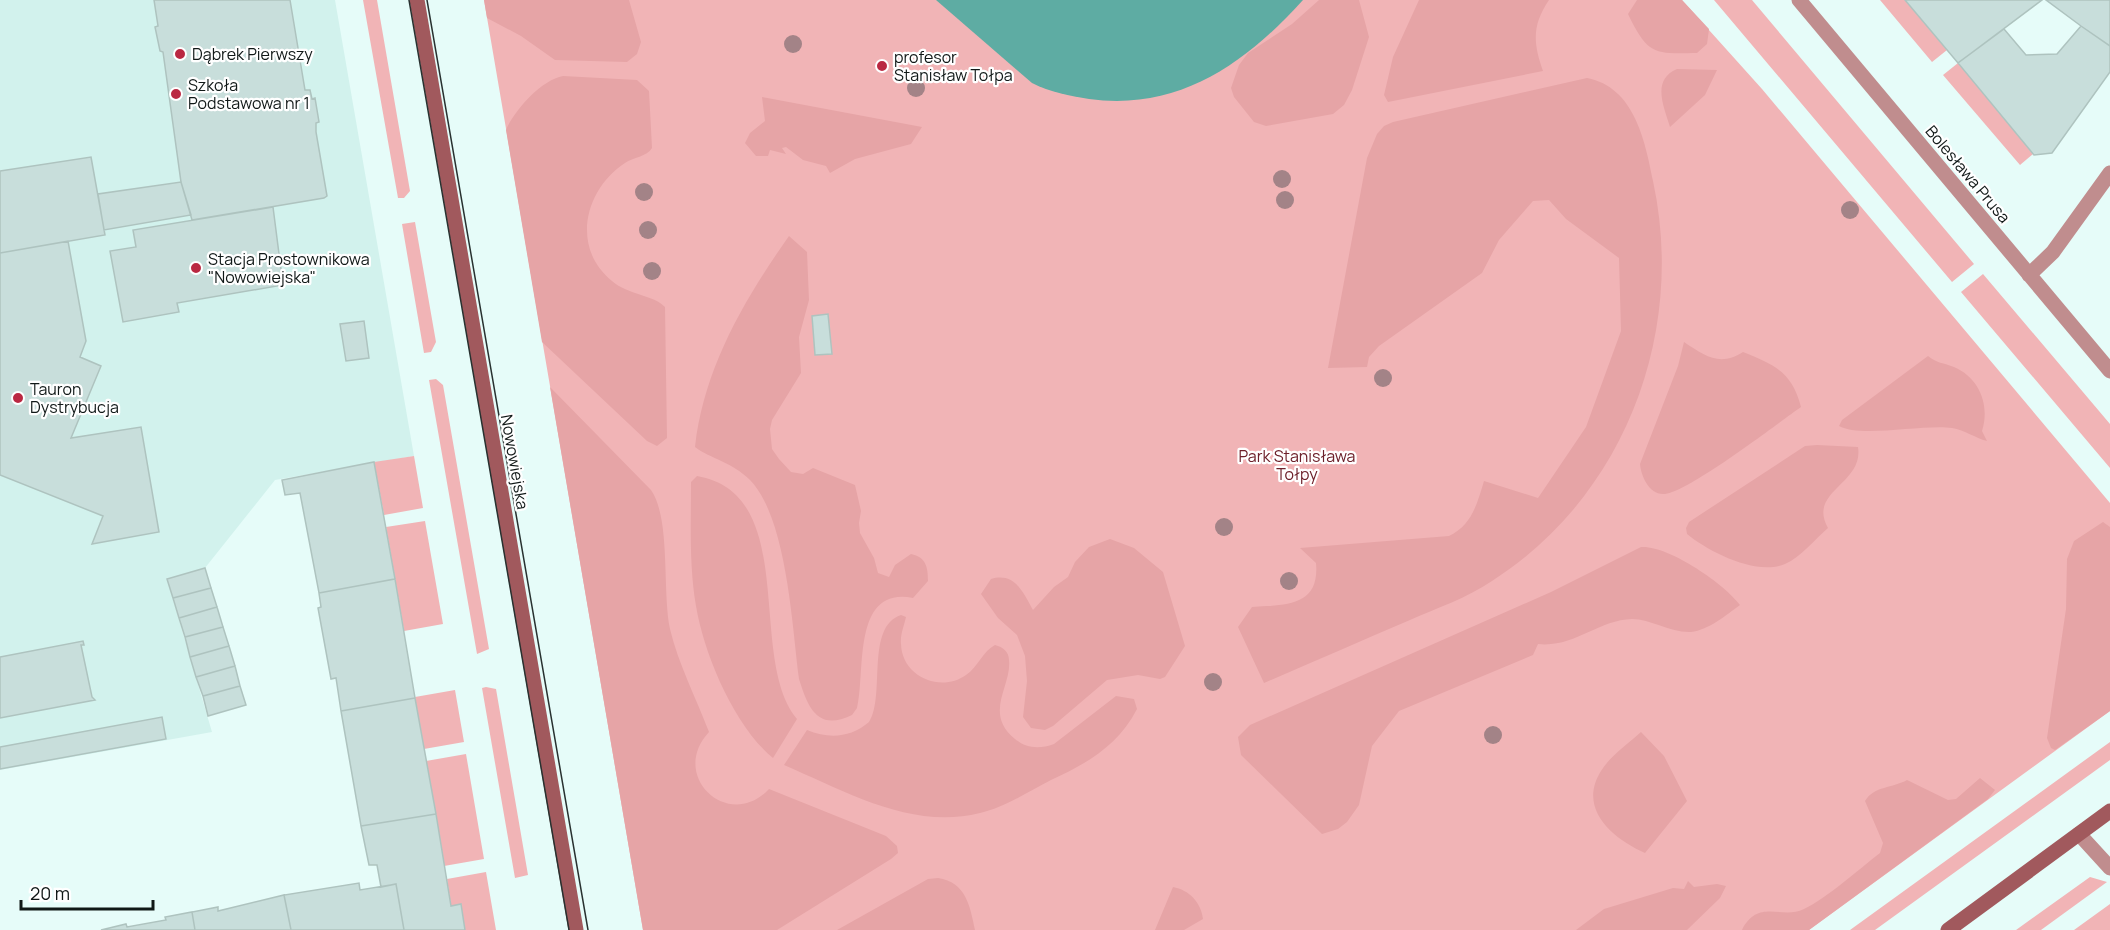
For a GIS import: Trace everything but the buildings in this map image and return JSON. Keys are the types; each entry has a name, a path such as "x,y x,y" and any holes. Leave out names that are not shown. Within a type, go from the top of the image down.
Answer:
{"street":[{"name":"Nowowiejska","path":"417,0 576,930"},
{"name":"Bolesława Prusa","path":"1798,0 2110,371"},
{"path":"2029,275 2053,252 2110,173"},
{"path":"1948,930 2110,811"},
{"path":"2079,834 2110,868"}],"shaded area":[{"path":"0,0 335,0 414,456 275,480 205,568 167,579 212,732 0,770"},
{"path":"484,0 629,0 641,42 637,54 627,62 555,60 521,36 487,18"},
{"path":"1319,0 1359,0 1369,37 1352,90 1344,105 1333,114 1266,126 1254,122 1234,97 1231,88 1239,65 1248,53 1292,24"},
{"path":"1419,0 1549,0 1539,18 1536,34 1537,52 1543,71 1388,102 1384,95 1393,57"},
{"path":"1637,0 1682,0 1709,29 1707,44 1697,53 1662,52 1647,45 1628,14"},
{"path":"1677,69 1717,70 1705,95 1670,127 1661,95 1664,80"},
{"path":"563,76 637,80 649,91 652,148 647,153 625,163 611,174 600,188 592,204 587,236 591,252 599,268 612,281 618,286 654,300 665,307 667,438 657,446 647,441 542,342 506,130 529,97 546,83"},
{"path":"1587,78 1603,83 1616,92 1635,118 1650,165 1661,238 1660,296 1652,352 1635,406 1610,457 1578,504 1538,546 1492,581 1452,602 1264,683 1238,627 1252,607 1288,604 1306,596 1316,577 1316,563 1300,548 1449,536 1468,520 1476,506 1484,481 1538,498 1586,427 1621,331 1619,258 1566,219 1549,200 1533,201 1499,240 1482,273 1379,346 1369,357 1367,367 1328,368 1367,158 1377,134 1384,126 1393,122"},
{"path":"762,97 922,127 911,144 855,159 830,173 826,166 803,160 786,147 782,148 786,154 770,150 768,156 756,156 745,143 750,133 765,121"},
{"path":"789,236 807,252 809,300 799,337 801,373 772,420 770,429 772,449 791,472 803,474 813,468 855,485 861,511 860,533 874,558 878,573 889,577 895,565 911,554 923,560 928,576 928,581 913,598 893,598 879,605 870,618 862,655 857,708 852,715 830,720 822,718 810,707 799,679 786,574 772,520 762,497 743,474 695,447 707,390 728,336 757,285"},
{"path":"1684,342 1713,358 1727,359 1743,352 1773,366 1781,371 1793,385 1801,407 1691,483 1663,494 1650,488 1642,474 1640,464 1678,366"},
{"path":"1928,356 1963,372 1976,385 1984,403 1982,431 1987,441 1952,428 1862,431 1839,426 1842,420"},
{"path":"550,387 651,490 657,503 664,536 666,595 670,629 682,668 709,732 698,749 695,766 699,781 709,793 722,801 737,804 753,801 769,789 886,836 897,846 898,853 891,859 777,930 643,930"},
{"path":"1805,446 1858,447 1858,460 1853,470 1825,505 1824,515 1828,528 1791,561 1773,567 1747,565 1720,555 1687,534 1686,528 1689,522"},
{"path":"697,476 729,489 749,513 761,545 767,581 774,658 782,692 797,719 773,758 746,728 723,688 700,625 692,575 691,544 691,482"},
{"path":"2103,522 2110,527 2110,711 2055,750 2051,748 2047,738 2066,609 2067,559 2074,541"},
{"path":"1110,539 1134,548 1163,572 1185,646 1165,677 1160,679 1138,675 1107,680 1053,726 1045,730 1031,728 1023,717 1027,681 1025,656 1017,635 998,618 981,594 991,579 1006,578 1017,585 1033,610 1054,587 1068,577 1075,562 1089,547"},
{"path":"1641,547 1666,552 1695,567 1733,596 1740,605 1698,631 1684,632 1632,619 1608,624 1563,642 1538,644 1533,655 1399,711 1372,746 1359,805 1347,822 1338,829 1322,834 1241,755 1238,737 1250,725 1551,592"},
{"path":"901,615 906,617 901,637 903,656 915,673 924,679 935,682 956,680 970,672 995,645 1005,650 1009,657 1009,670 1001,700 1001,719 1006,729 1024,745 1044,747 1054,744 1116,696 1134,699 1137,709 1111,744 1089,760 1007,803 980,813 954,817 904,812 856,797 784,765 807,730 831,736 847,734 869,722 874,710 883,633 890,622"},
{"path":"1641,732 1664,756 1687,801 1645,853 1621,840 1611,831 1596,810 1593,798 1595,785 1605,765"},
{"path":"1980,778 1995,790 1988,799 1809,930 1742,930 1748,920 1763,912 1796,912 1813,904 1880,853 1883,843 1865,801 1873,793 1907,780 1948,800 1956,799"},
{"path":"938,878 955,884 961,890 971,912 975,930 837,930 928,879"},
{"path":"1688,881 1694,887 1717,884 1726,886 1720,898 1687,930 1576,930 1604,909 1673,888 1684,889"},
{"path":"1173,887 1189,894 1197,902 1203,919 1184,930 1155,930"}],"green space":[{"path":"363,0 377,0 410,191 404,198 398,198"},
{"name":"Park Stanisława Tołpy","path":"484,0 1682,0 1762,89 2110,503 2110,711 1809,930 643,930"},
{"path":"1714,0 1752,0 1974,264 1952,282"},
{"path":"1880,0 1905,0 1947,50 1932,62"},
{"path":"1958,63 2033,154 2020,165 1943,75"},
{"path":"415,222 436,342 431,352 424,353 402,224"},
{"path":"1983,274 2110,424 2110,468 1961,292"},
{"path":"436,379 443,385 489,649 477,654 429,380"},
{"path":"414,456 423,508 384,515 374,462"},
{"path":"425,521 443,624 404,631 386,527"},
{"path":"482,688 496,689 528,875 515,878"},
{"path":"455,690 464,742 424,749 415,697"},
{"path":"2110,742 2110,760 1875,930 1850,930"},
{"path":"466,754 484,859 444,866 426,761"},
{"path":"486,872 496,930 465,930 461,904 451,906 447,879"},
{"path":"2090,877 2107,882 2041,930 2016,930"},
{"path":"2110,904 2110,930 2074,930"}],"water":[{"path":"936,0 1303,0 1258,44 1234,63 1208,78 1181,90 1152,98 1122,101 1089,99 1053,91 1032,83"}],"tram line":[{"path":"409,0 569,930"},
{"path":"427,0 588,930"}],"place":[{"name":"Dąbrek Pierwszy","path":"180,54"},
{"name":"profesor Stanisław Tołpa","path":"882,66"},
{"name":"Szkoła Podstawowa nr 1","path":"176,94"},
{"name":"Stacja Prostownikowa \"Nowowiejska\"","path":"196,268"},
{"name":"Tauron Dystrybucja","path":"18,398"}]}
